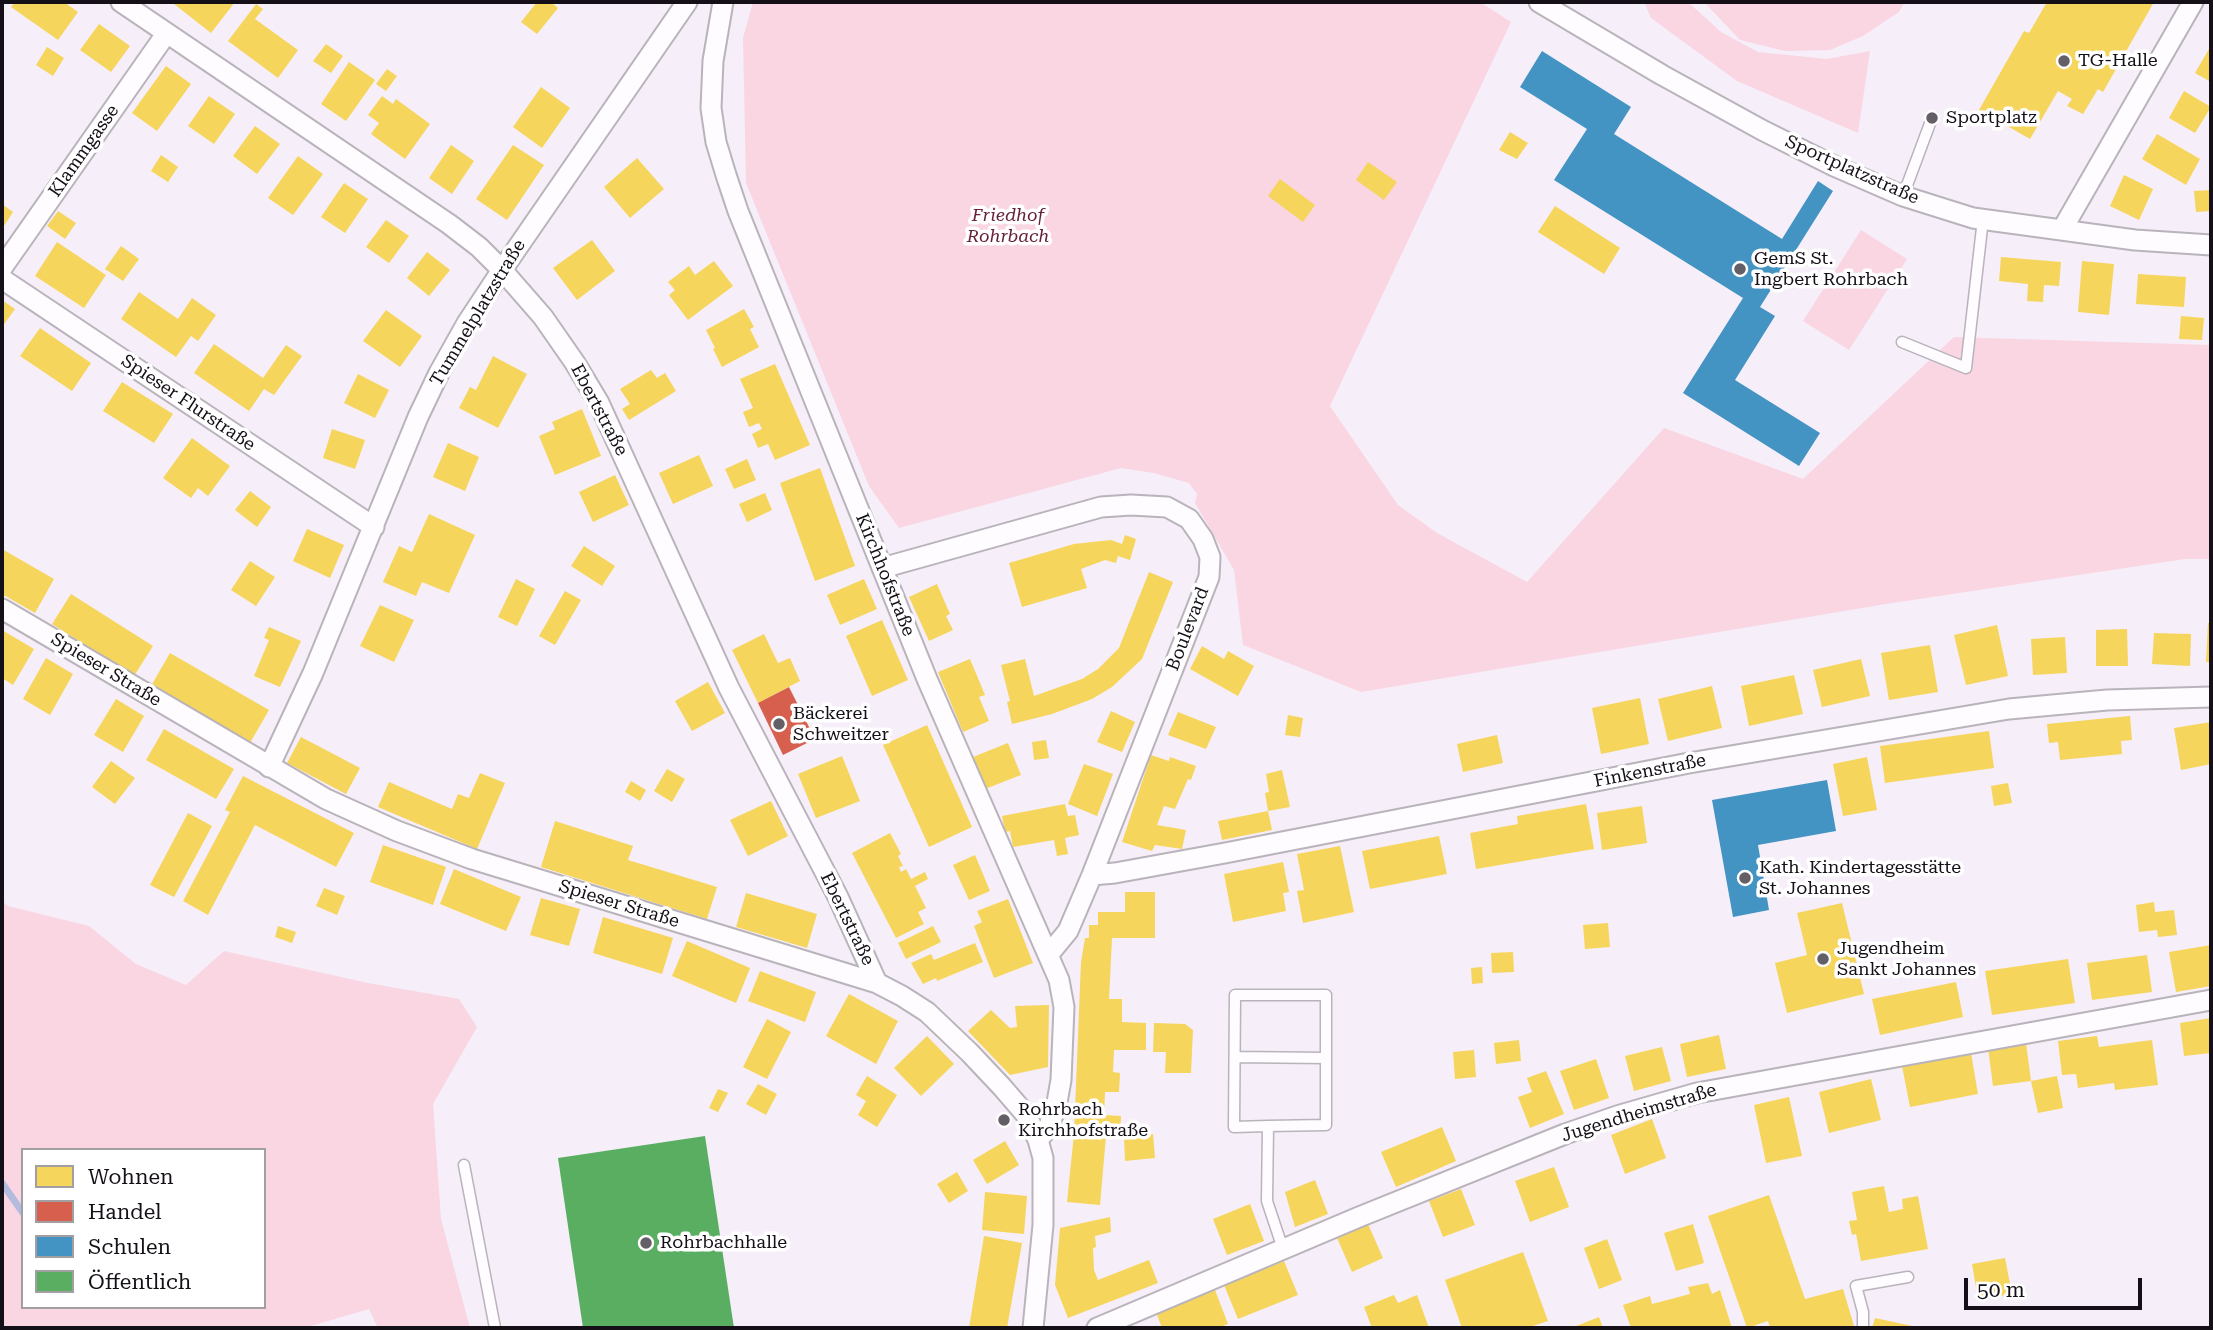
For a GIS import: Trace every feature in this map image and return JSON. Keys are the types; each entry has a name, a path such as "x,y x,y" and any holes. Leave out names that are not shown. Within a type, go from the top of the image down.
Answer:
{"street":[{"name":"Tummelplatzstraße","path":"269,766 313,673 418,417 439,373 467,323 502,270 687,2"},
{"name":"Kirchhofstraße","path":"723,2 713,61 711,108 716,142 738,211 957,748 1059,980 1063,1007 1061,1080 1056,1108 1048,1128 1038,1140"},
{"name":"Sportplatzstraße","path":"1539,2 1762,130 1903,196 1973,218 2063,228 2136,240 2211,245"},
{"path":"2063,228 2193,2"},
{"name":"Ebertstraße","path":"126,3 166,34 449,224 479,247 543,317 599,403 729,688 838,897 877,983"},
{"name":"Klammgasse","path":"2,268 166,34"},
{"name":"Spieser Flurstraße","path":"2,278 374,527"},
{"name":"Boulevard","path":"882,568 1101,507 1167,507 1189,519 1203,539 1210,557 1209,578 1068,931 1049,954"},
{"name":"Spieser Straße","path":"2,609 326,799 397,831 472,859 877,983 926,1012 970,1053 1027,1116 1038,1140 1043,1158 1043,1225 1033,1328"},
{"name":"Finkenstraße","path":"1092,874 1115,873 1225,853 1689,763 1995,711 2107,700 2211,697"},
{"name":"Jugendheimstraße","path":"1097,1328 1283,1249 1566,1134 1617,1116 1697,1093 2211,1000"}],"lane":[{"path":"1903,196 1932,118"},
{"path":"1902,342 1966,368 1983,219"},
{"path":"1235,995 1326,995 1326,1058 1326,1125 1234,1126 1235,995"},
{"path":"1235,1057 1326,1058"},
{"path":"1268,1126 1267,1201 1283,1249"},
{"path":"464,1166 495,1328"},
{"path":"1864,1328 1856,1286 1908,1277"}],"green space":[{"name":"Friedhof Rohrbach","path":"753,2 1480,2 1511,22 1330,406 1398,505 1437,533 1527,582 1664,428 1803,479 1954,337 2211,345 2211,559 2185,559 1886,604 1361,692 1243,645 1234,570 1195,503 1197,494 1189,483 1154,473 1121,468 899,528 869,486 746,183 743,38"},
{"path":"1644,2 1688,2 1721,32 1758,52 1827,59 1870,51 1858,133 1737,81 1651,18"},
{"path":"1704,2 1905,2 1899,12 1863,36 1830,50 1785,51 1740,40"},
{"path":"1861,230 1907,259 1849,350 1803,321"},
{"path":"2,901 8,906 89,926 136,964 186,985 224,951 368,983 459,999 477,1027 433,1104 441,1219 470,1328 378,1328 369,1309 304,1328 2,1328"}],"building: Wohnen":[{"path":"15,2 64,2 78,12 58,40 11,7"},
{"path":"235,2 211,33 174,4"},
{"path":"537,2 551,2 558,8 537,34 521,22"},
{"name":"TG-Halle","path":"2047,2 2154,2 2103,92 2098,89 2083,114 2067,106 2072,99 2058,91 2030,139 1979,110 2024,31 2029,33"},
{"path":"256,4 263,9 255,19 298,50 278,78 228,41"},
{"path":"99,24 130,46 111,72 80,50"},
{"path":"326,44 343,56 331,73 313,61"},
{"path":"47,47 64,58 53,76 36,65"},
{"path":"2209,49 2211,50 2211,82 2195,73"},
{"path":"349,62 375,80 346,121 321,104"},
{"path":"166,66 191,84 157,131 132,113"},
{"path":"387,69 397,76 386,91 376,84"},
{"path":"541,87 570,108 542,148 513,127"},
{"path":"2184,91 2211,107 2195,133 2169,118"},
{"path":"209,96 235,114 214,144 188,126"},
{"path":"382,96 393,104 396,99 430,124 405,159 371,134 379,123 368,115"},
{"path":"255,126 280,144 257,174 233,156"},
{"path":"1510,132 1528,143 1517,159 1499,150"},
{"path":"2157,134 2200,159 2186,185 2142,159"},
{"path":"451,145 474,161 452,194 429,178"},
{"path":"513,145 544,165 507,220 476,199"},
{"path":"161,155 178,167 168,182 151,171"},
{"path":"298,156 323,174 293,215 268,198"},
{"path":"637,158 664,189 630,218 604,187"},
{"path":"1368,162 1397,182 1384,200 1356,180"},
{"path":"2124,175 2153,189 2139,220 2110,206"},
{"path":"1280,179 1315,205 1303,222 1268,196"},
{"path":"344,183 368,199 345,233 321,217"},
{"path":"2211,190 2211,211 2196,212 2194,191"},
{"path":"2,204 13,212 2,229"},
{"path":"1555,206 1620,248 1604,274 1538,232"},
{"path":"58,211 76,223 65,239 47,226"},
{"path":"386,220 409,236 389,263 366,247"},
{"path":"592,240 615,271 577,300 553,268"},
{"path":"57,242 106,275 84,308 35,276"},
{"path":"121,246 139,259 123,281 105,269"},
{"path":"427,252 450,270 429,296 407,278"},
{"path":"2001,257 2061,262 2059,286 2044,285 2043,302 2027,301 2028,284 1999,281"},
{"path":"714,261 733,286 688,320 669,295 675,290 668,282 689,266 695,275"},
{"path":"2082,261 2114,264 2109,315 2078,312"},
{"path":"2138,274 2186,277 2184,307 2136,304"},
{"path":"139,292 178,319 192,298 216,315 198,341 191,336 176,357 121,319"},
{"path":"2,300 15,309 2,327"},
{"path":"744,309 754,327 750,329 759,347 722,367 706,330"},
{"path":"386,310 422,336 400,367 363,341"},
{"path":"2181,316 2204,318 2202,340 2179,339"},
{"path":"40,328 91,363 72,391 20,356"},
{"path":"214,344 263,378 286,345 302,356 274,395 264,389 249,411 194,373"},
{"path":"493,356 527,374 498,428 459,408 470,387 476,390"},
{"path":"775,364 810,445 775,460 768,444 758,448 752,434 762,429 759,423 749,427 743,412 753,408 740,379"},
{"path":"651,370 657,378 665,373 676,391 629,420 622,409 630,404 620,389"},
{"path":"358,374 389,390 375,418 344,403"},
{"path":"122,382 173,414 154,443 103,411"},
{"path":"582,409 601,456 555,475 539,436 555,429 552,422"},
{"path":"332,429 365,440 355,469 323,458"},
{"path":"192,438 230,466 208,496 198,488 191,498 163,478"},
{"path":"448,443 479,457 465,491 433,477"},
{"path":"699,455 713,486 673,504 659,473"},
{"path":"747,459 756,480 734,489 725,469"},
{"path":"820,468 855,566 815,581 780,483"},
{"path":"615,475 629,505 593,522 579,492"},
{"path":"250,491 271,507 257,527 235,510"},
{"path":"765,493 772,510 747,522 739,504"},
{"path":"429,514 475,535 449,593 422,582 416,596 383,582 399,546 412,552"},
{"path":"307,529 344,545 330,578 293,561"},
{"path":"1125,535 1136,539 1130,560 1118,556 1116,563 1105,560 1081,569 1087,588 1022,607 1009,563 1074,544 1111,540 1122,544"},
{"path":"584,546 615,566 602,586 571,566"},
{"path":"2,549 54,579 35,613 2,594"},
{"path":"250,561 275,577 256,606 231,590"},
{"path":"1149,572 1173,582 1142,659 1112,687 1092,699 1052,714 1012,724 1007,702 1010,701 1001,665 1025,659 1034,696 1082,679 1098,669 1119,648"},
{"path":"516,579 535,589 517,626 498,617"},
{"path":"864,579 877,609 840,625 827,595"},
{"path":"937,584 950,614 946,616 953,630 929,641 909,597"},
{"path":"565,591 581,600 555,645 539,636"},
{"path":"71,594 153,646 134,676 52,624"},
{"path":"380,605 414,620 394,662 360,646"},
{"path":"882,620 908,680 872,696 846,636"},
{"path":"2208,623 2211,623 2211,662 2206,662"},
{"path":"1997,625 2008,676 1966,685 1954,635"},
{"path":"269,627 301,641 280,687 254,676 269,640 264,638"},
{"path":"2127,629 2128,666 2096,666 2096,630"},
{"path":"2,630 34,649 13,685 2,678"},
{"path":"2154,633 2191,634 2190,666 2152,664"},
{"path":"764,634 778,663 790,658 800,681 758,703 732,650"},
{"path":"2065,637 2067,673 2033,675 2031,639"},
{"path":"1930,645 1938,692 1889,700 1881,653"},
{"path":"1202,646 1224,659 1228,651 1254,666 1238,696 1190,669"},
{"path":"170,653 269,710 250,743 151,686"},
{"path":"46,658 73,674 50,715 23,699"},
{"path":"970,659 985,695 979,697 989,721 963,732 938,672"},
{"path":"1861,659 1870,696 1822,707 1813,670"},
{"path":"1794,675 1803,714 1749,726 1741,686"},
{"path":"708,682 725,713 692,731 675,701"},
{"path":"1712,686 1722,728 1668,741 1658,699"},
{"path":"1640,698 1649,744 1601,754 1592,708"},
{"path":"116,699 144,716 123,752 94,735"},
{"path":"1111,711 1135,722 1122,752 1097,742"},
{"path":"1178,712 1216,727 1206,749 1168,735"},
{"path":"1288,715 1303,718 1300,737 1285,735"},
{"path":"2130,716 2132,740 2121,741 2122,754 2060,760 2058,742 2049,743 2047,724"},
{"path":"2211,722 2211,764 2181,770 2174,728"},
{"path":"927,725 972,827 929,847 883,745"},
{"path":"164,729 234,769 216,799 146,760"},
{"path":"1989,731 1994,768 1885,783 1880,746"},
{"path":"1497,735 1503,763 1463,772 1457,744"},
{"path":"301,737 360,768 346,794 287,763"},
{"path":"1046,740 1049,758 1034,760 1032,742"},
{"path":"1008,743 1021,775 985,789 973,757"},
{"path":"1151,755 1169,761 1170,757 1196,766 1175,809 1164,806 1157,825 1186,830 1182,849 1155,845 1152,851 1122,842"},
{"path":"842,756 860,801 816,818 798,774"},
{"path":"1867,757 1877,810 1843,816 1833,764"},
{"path":"111,761 135,778 115,804 92,787"},
{"path":"1084,764 1113,774 1097,816 1068,804"},
{"path":"667,769 685,779 672,802 654,791"},
{"path":"1282,770 1290,807 1268,811 1266,774"},
{"path":"480,773 505,783 477,849 378,807 389,782 452,809 458,794 469,798"},
{"path":"243,776 354,833 336,867 255,825 208,915 183,901 230,812 225,810"},
{"path":"631,781 646,790 640,801 625,792"},
{"path":"2008,783 2012,803 1994,806 1991,786"},
{"path":"771,801 788,836 748,856 730,820"},
{"path":"1065,804 1068,816 1075,815 1079,835 1065,838 1068,854 1057,856 1054,840 1013,847 1010,831 1005,832 1002,816"},
{"path":"1586,804 1594,849 1476,869 1470,833 1518,824 1517,816"},
{"path":"1642,806 1647,843 1602,850 1597,813"},
{"path":"1268,811 1272,830 1222,840 1218,821"},
{"path":"188,813 212,826 174,897 150,885"},
{"path":"555,821 633,846 628,860 717,887 707,919 541,867"},
{"path":"890,833 901,854 898,856 903,866 899,867 901,872 906,869 911,879 925,872 928,879 915,886 926,908 918,912 924,924 896,938 852,853"},
{"path":"1439,836 1447,874 1370,889 1362,851"},
{"path":"383,845 446,867 433,905 370,882"},
{"path":"1340,846 1354,912 1303,923 1297,891 1304,890 1297,854"},
{"path":"975,855 990,891 969,900 953,865"},
{"path":"1283,862 1289,892 1283,893 1286,911 1233,922 1224,874"},
{"path":"454,869 521,897 506,931 440,904"},
{"path":"324,888 345,896 337,915 316,906"},
{"path":"1125,892 1155,892 1155,938 1112,938 1109,999 1122,999 1122,1022 1146,1023 1146,1050 1114,1050 1113,1072 1120,1073 1119,1092 1105,1092 1104,1115 1121,1116 1120,1136 1106,1136 1100,1205 1067,1202 1074,1134 1081,962 1085,938 1089,938 1089,925 1098,925 1098,912 1125,912"},
{"path":"746,893 817,914 807,948 736,927"},
{"path":"541,898 580,909 569,946 530,935"},
{"path":"1008,899 1033,963 994,978 974,926 982,922 977,911"},
{"path":"2154,902 2155,912 2174,910 2177,935 2158,937 2157,930 2139,932 2136,905"},
{"name":"Jugendheim Sankt Johannes","path":"1842,903 1864,994 1787,1013 1775,963 1807,955 1797,913"},
{"path":"603,917 673,938 662,974 593,953"},
{"path":"1608,923 1610,947 1585,949 1583,925"},
{"path":"278,926 296,932 292,943 275,937"},
{"path":"933,926 941,942 906,959 898,943"},
{"path":"687,941 750,968 736,1003 672,976"},
{"path":"975,943 983,962 937,981 936,978 923,984 911,963 931,954 934,960"},
{"path":"2211,945 2211,986 2176,992 2169,952"},
{"path":"1513,952 1514,972 1492,973 1491,953"},
{"path":"2147,955 2152,992 2092,1000 2087,963"},
{"path":"2068,959 2075,1003 1992,1015 1985,971"},
{"path":"1482,967 1483,983 1472,984 1471,968"},
{"path":"760,971 816,992 805,1022 748,1001"},
{"path":"1956,982 1963,1017 1880,1035 1872,999"},
{"path":"849,994 898,1021 876,1064 826,1036"},
{"path":"1049,1005 1048,1067 1010,1075 968,1031 991,1010 1010,1028 1017,1027 1015,1006"},
{"path":"2211,1018 2211,1053 2184,1056 2180,1023"},
{"path":"767,1019 791,1032 767,1079 743,1067"},
{"path":"1154,1023 1185,1024 1193,1030 1191,1073 1165,1073 1166,1052 1153,1052"},
{"path":"1719,1035 1726,1069 1687,1077 1680,1044"},
{"path":"927,1036 954,1064 921,1096 894,1068"},
{"path":"2097,1036 2099,1047 2152,1040 2158,1085 2115,1090 2114,1083 2078,1088 2076,1074 2062,1075 2058,1041"},
{"path":"1519,1040 1521,1061 1496,1064 1494,1043"},
{"path":"2026,1043 2031,1081 1993,1086 1988,1048"},
{"path":"1662,1047 1671,1081 1634,1091 1625,1056"},
{"path":"1474,1050 1476,1077 1455,1079 1453,1052"},
{"path":"1971,1053 1978,1094 1910,1107 1902,1066"},
{"path":"1596,1059 1609,1098 1574,1110 1560,1071"},
{"path":"1546,1071 1564,1114 1530,1128 1518,1097 1532,1092 1527,1078"},
{"path":"867,1076 897,1095 877,1127 858,1115 866,1101 856,1095"},
{"path":"2057,1076 2063,1108 2038,1113 2031,1081"},
{"path":"1871,1079 1881,1120 1829,1133 1819,1092"},
{"path":"758,1084 777,1094 766,1115 746,1104"},
{"path":"718,1089 728,1093 718,1112 709,1108"},
{"path":"1789,1097 1802,1156 1766,1163 1754,1105"},
{"path":"1652,1119 1666,1158 1625,1174 1611,1135"},
{"path":"1442,1127 1456,1161 1396,1187 1381,1152"},
{"path":"1153,1134 1155,1158 1125,1161 1124,1136"},
{"path":"1005,1141 1019,1165 987,1184 973,1160"},
{"path":"1554,1167 1569,1207 1530,1222 1515,1181"},
{"path":"957,1172 968,1191 949,1203 937,1184"},
{"path":"1315,1180 1328,1214 1295,1227 1285,1192"},
{"path":"1884,1186 1889,1212 1903,1209 1902,1199 1918,1196 1928,1249 1861,1261 1856,1234 1852,1235 1849,1221 1857,1220 1852,1192"},
{"path":"1461,1189 1475,1225 1443,1237 1429,1201"},
{"path":"985,1192 1027,1196 1024,1234 982,1230"},
{"path":"1769,1195 1805,1299 1843,1289 1854,1326 1770,1328 1768,1321 1747,1328 1708,1216"},
{"path":"1250,1204 1264,1241 1227,1255 1213,1219"},
{"path":"1110,1217 1111,1232 1095,1236 1094,1270 1098,1280 1149,1260 1158,1283 1068,1318 1055,1285 1060,1228"},
{"path":"1368,1224 1383,1258 1352,1272 1337,1238"},
{"path":"1693,1224 1704,1263 1676,1271 1664,1233"},
{"path":"984,1236 1022,1243 1007,1328 969,1328"},
{"path":"1607,1239 1622,1280 1599,1289 1584,1248"},
{"path":"1523,1252 1548,1321 1527,1328 1462,1328 1445,1280"},
{"path":"2005,1258 2012,1294 1978,1299 1972,1264"},
{"path":"1284,1261 1298,1295 1238,1319 1224,1285"},
{"path":"1708,1283 1712,1294 1720,1290 1732,1328 1631,1328 1623,1305 1650,1296 1652,1304 1690,1294 1688,1287"},
{"path":"1215,1290 1228,1324 1218,1328 1162,1328 1156,1312"},
{"path":"1394,1295 1398,1303 1417,1295 1429,1328 1372,1328 1364,1307"},
{"path":"1599,1317 1603,1328 1571,1328"},
{"path":"1875,1318 1917,1327 1917,1328 1872,1328"}],"building: Handel":[{"path":"789,687 815,739 783,755 758,703"}],"building: Schulen":[{"name":"GemS St. Ingbert Rohrbach","path":"1542,51 1631,107 1614,134 1782,239 1818,181 1833,191 1760,307 1775,316 1735,380 1820,433 1799,466 1683,393 1743,298 1554,180 1587,129 1520,87"},
{"name":"Kath. Kindertagesstätte St. Johannes","path":"1827,780 1836,831 1758,845 1769,910 1733,917 1712,800"}],"building: Öffentlich":[{"name":"Rohrbachhalle","path":"705,1136 734,1328 583,1328 558,1158"}],"waterway":[{"path":"2,1183 21,1210"}],"place":[{"name":"TG-Halle","path":"2064,61"},
{"name":"Sportplatz","path":"1932,118"},
{"name":"GemS St. Ingbert Rohrbach","path":"1740,269"},
{"name":"Bäckerei Schweitzer","path":"779,724"},
{"name":"Kath. Kindertagesstätte St. Johannes","path":"1745,878"},
{"name":"Jugendheim Sankt Johannes","path":"1823,959"},
{"name":"Rohrbach Kirchhofstraße","path":"1004,1120"},
{"name":"Rohrbachhalle","path":"646,1243"}]}
